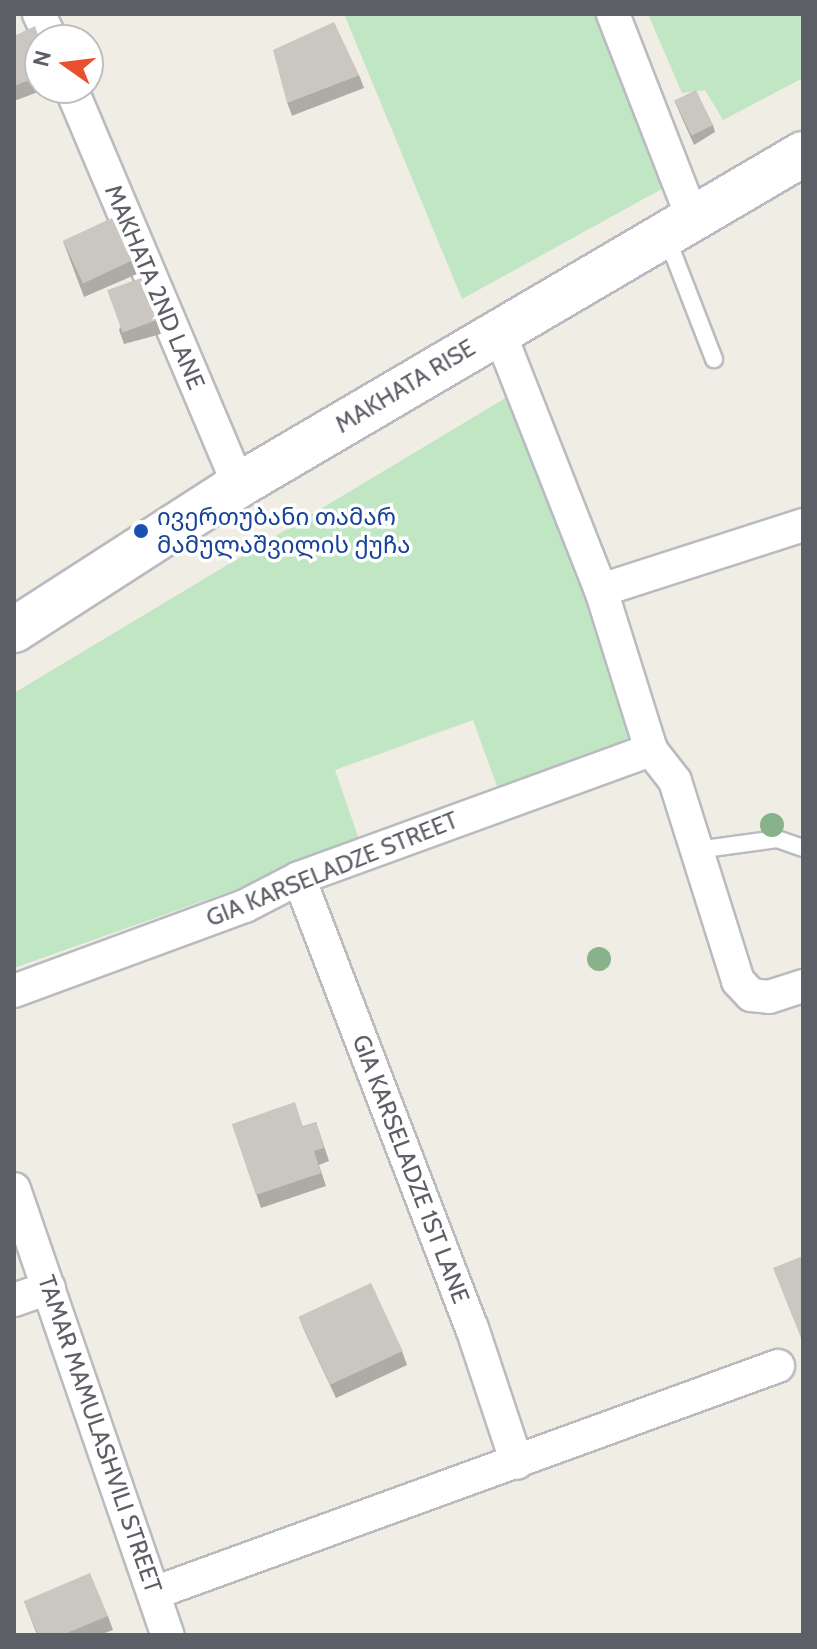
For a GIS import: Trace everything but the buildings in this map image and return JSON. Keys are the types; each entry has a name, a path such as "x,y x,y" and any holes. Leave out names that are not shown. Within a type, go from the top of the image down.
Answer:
{"main road":[{"name":"MAKHATA RISE","path":"14,630 239,485 498,329 803,154"}],"street":[{"path":"613,14 678,225"},
{"name":"MAKHATA 2ND LANE","path":"78,104 239,485"},
{"path":"498,329 601,590 651,750 675,781 738,981 751,995 769,997 803,986"},
{"path":"601,590 803,525"},
{"name":"GIA KARSELADZE STREET","path":"14,991 245,906 299,878 651,750"},
{"name":"GIA KARSELADZE 1ST LANE","path":"299,878 472,1328 517,1463"},
{"name":"TAMAR MAMULASHVILI STREET","path":"14,1189 157,1592 168,1635"},
{"path":"14,1300 49,1288"},
{"path":"157,1592 778,1366"}],"lane":[{"path":"678,225 714,359"},
{"path":"697,850 777,839 803,848"}],"green space":[{"path":"344,14 598,14 669,185 462,299"},
{"path":"648,14 803,14 803,78 723,120 705,90 682,93"},
{"path":"507,397 529,428 634,737 500,795 473,720 335,770 361,845 14,968 14,693"}],"place":[{"name":"ივერთუბანი თამარ მამულაშვილის ქუჩა","path":"141,531"}]}
